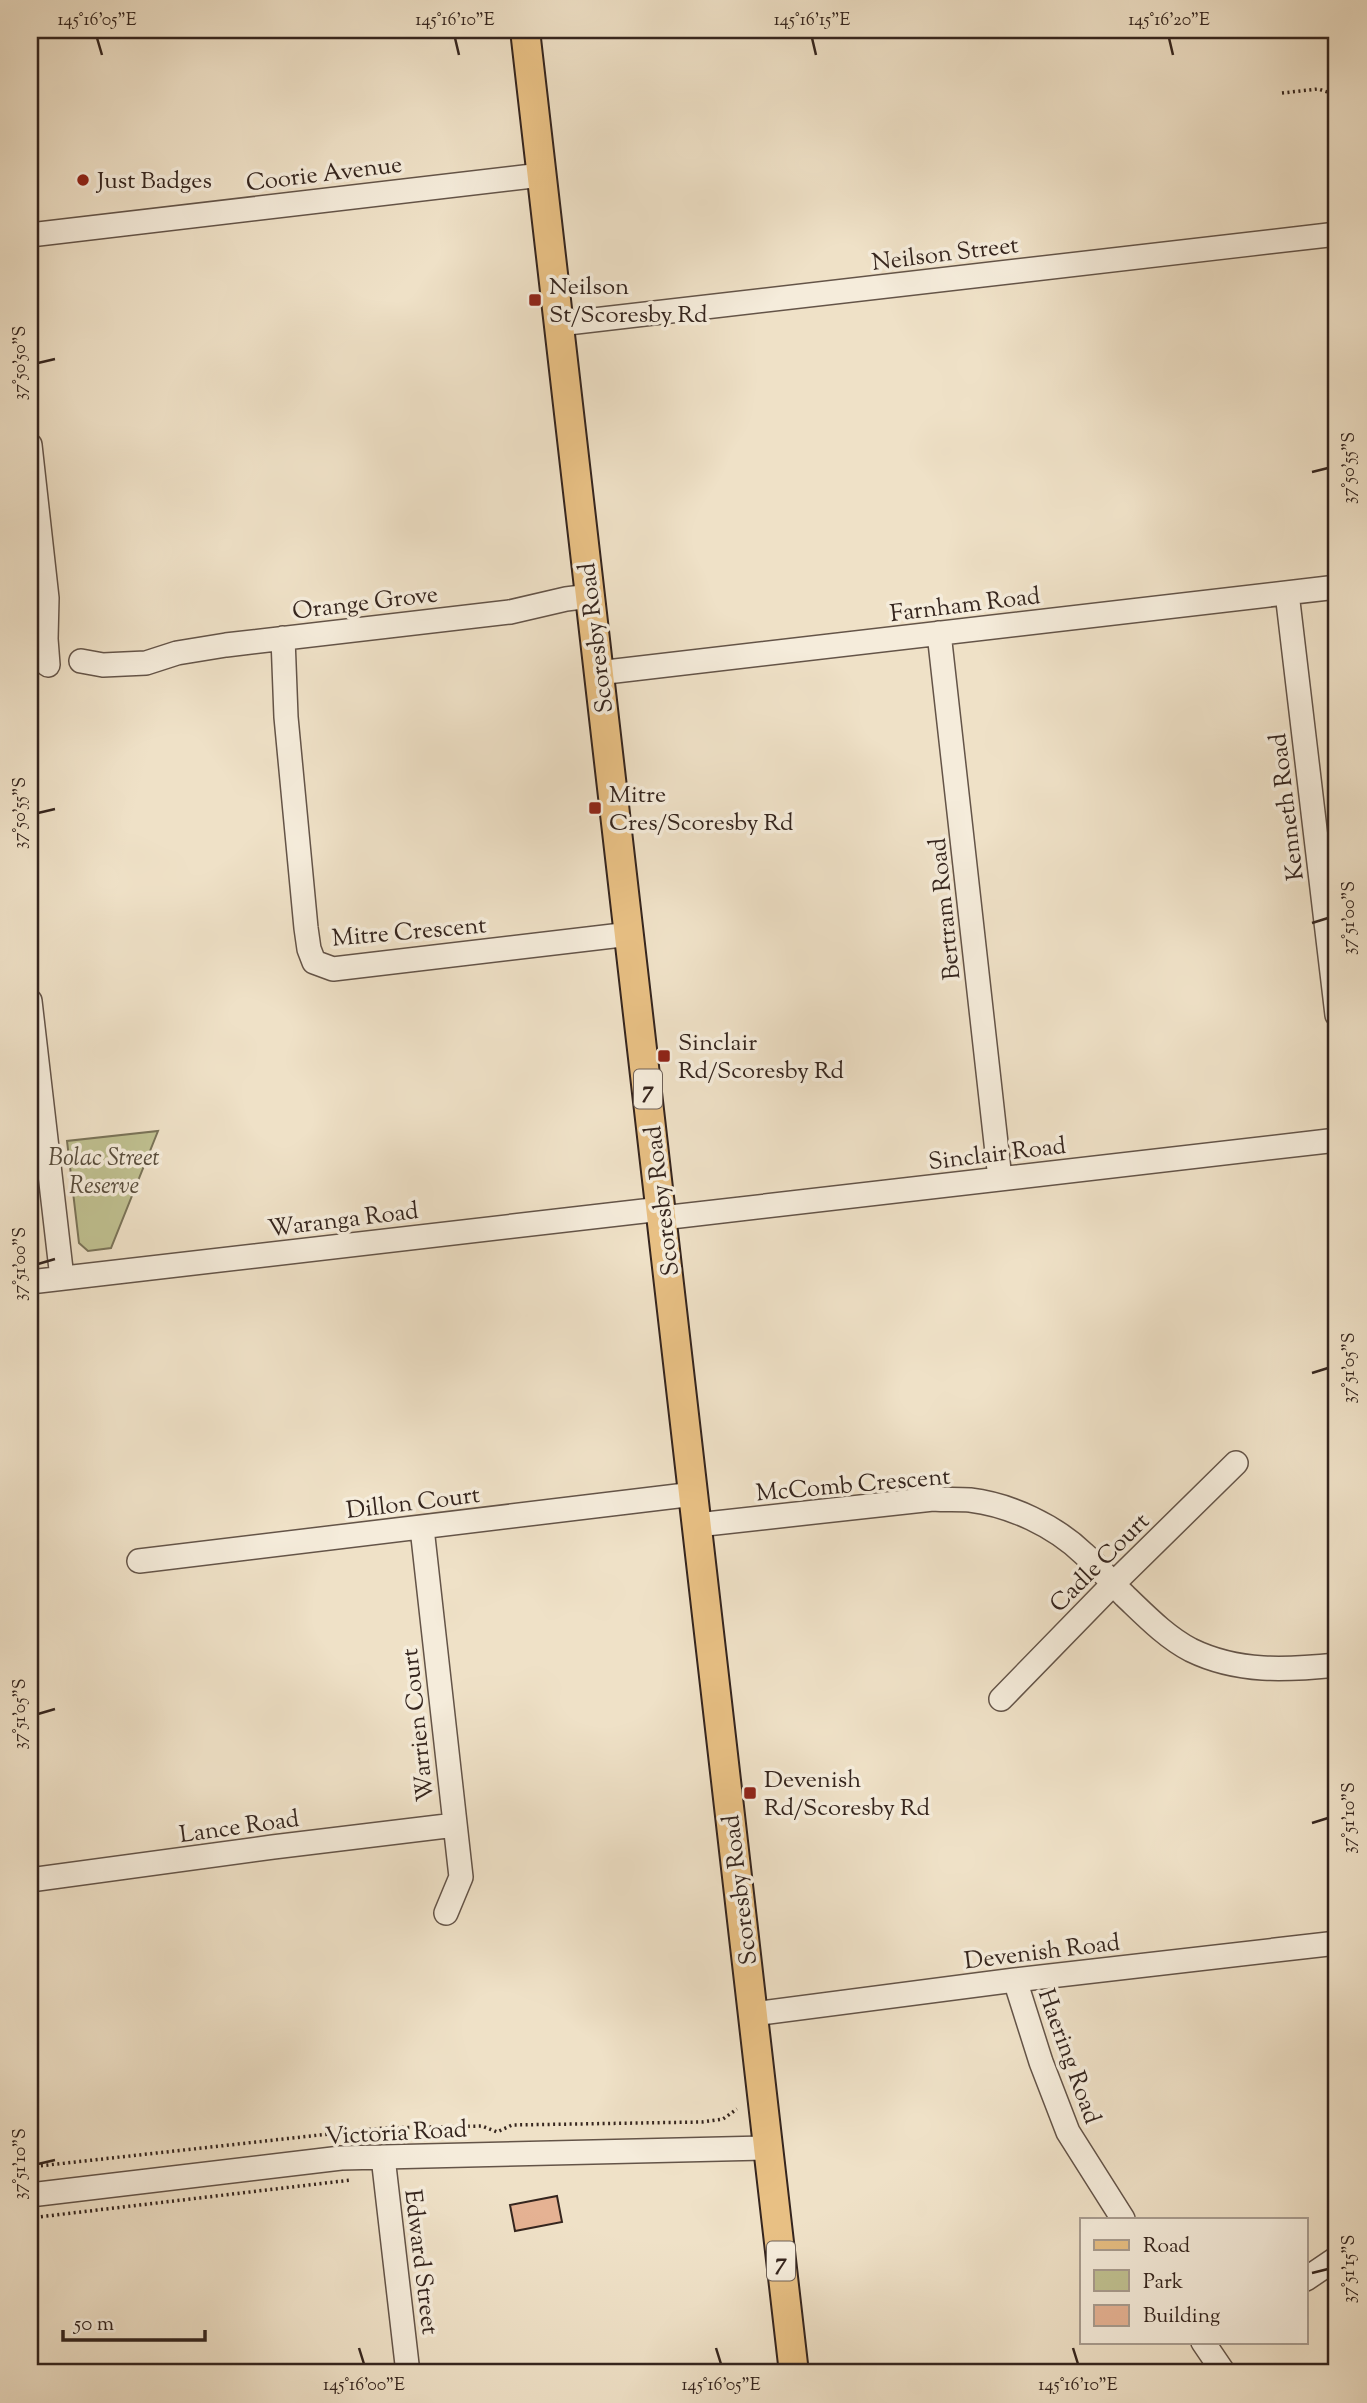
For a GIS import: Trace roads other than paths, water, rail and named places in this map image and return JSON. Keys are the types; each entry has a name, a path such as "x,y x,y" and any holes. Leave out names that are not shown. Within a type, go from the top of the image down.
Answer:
{"main road":[{"name":"Scoresby Road","path":"524,30 794,2373"}],"street":[{"name":"Coorie Avenue","path":"30,234 541,175"},
{"name":"Neilson Street","path":"559,324 1337,234"},
{"path":"30,445 47,598 57,638 55,664"},
{"name":"Farnham Road","path":"598,673 1337,587"},
{"name":"Kenneth Road","path":"1287,593 1337,1015"},
{"name":"Orange Grove","path":"55,664 146,663 177,653 226,645 591,603"},
{"name":"Bertram Road","path":"939,634 1000,1179"},
{"name":"Mitre Crescent","path":"277,639 306,928 314,962 333,969 630,934"},
{"path":"30,1001 62,1278"},
{"name":"Sinclair Road","path":"662,1213 1000,1179 1337,1140"},
{"name":"Waranga Road","path":"30,1282 662,1213"},
{"name":"Cadle Court","path":"1001,1699 1113,1584 1237,1463"},
{"name":"Dillon Court","path":"139,1561 694,1494"},
{"name":"McComb Crescent","path":"697,1525 933,1499 971,1500 1007,1509 1055,1532 1083,1553 1161,1629 1191,1650 1252,1668 1279,1670 1337,1665"},
{"name":"Warrien Court","path":"422,1528 461,1877 446,1913"},
{"name":"Lance Road","path":"30,1881 455,1825"},
{"name":"Devenish Road","path":"753,2014 1015,1980 1337,1944"},
{"name":"Haering Road","path":"1015,1980 1041,2062 1068,2132 1122,2218"},
{"name":"Victoria Road","path":"30,2195 341,2158 767,2148"},
{"name":"Edward Street","path":"383,2157 408,2373"},
{"path":"1308,2277 1337,2258"},
{"path":"1207,2344 1224,2373"}],"place":[{"name":"Just Badges","path":"83,180"},
{"name":"Neilson St/Scoresby Rd","path":"535,300"},
{"name":"Mitre Cres/Scoresby Rd","path":"595,808"},
{"name":"Sinclair Rd/Scoresby Rd","path":"664,1056"},
{"name":"Devenish Rd/Scoresby Rd","path":"750,1793"}],"park label":[{"name":"Bolac Street Reserve","path":"104,1171"}]}
